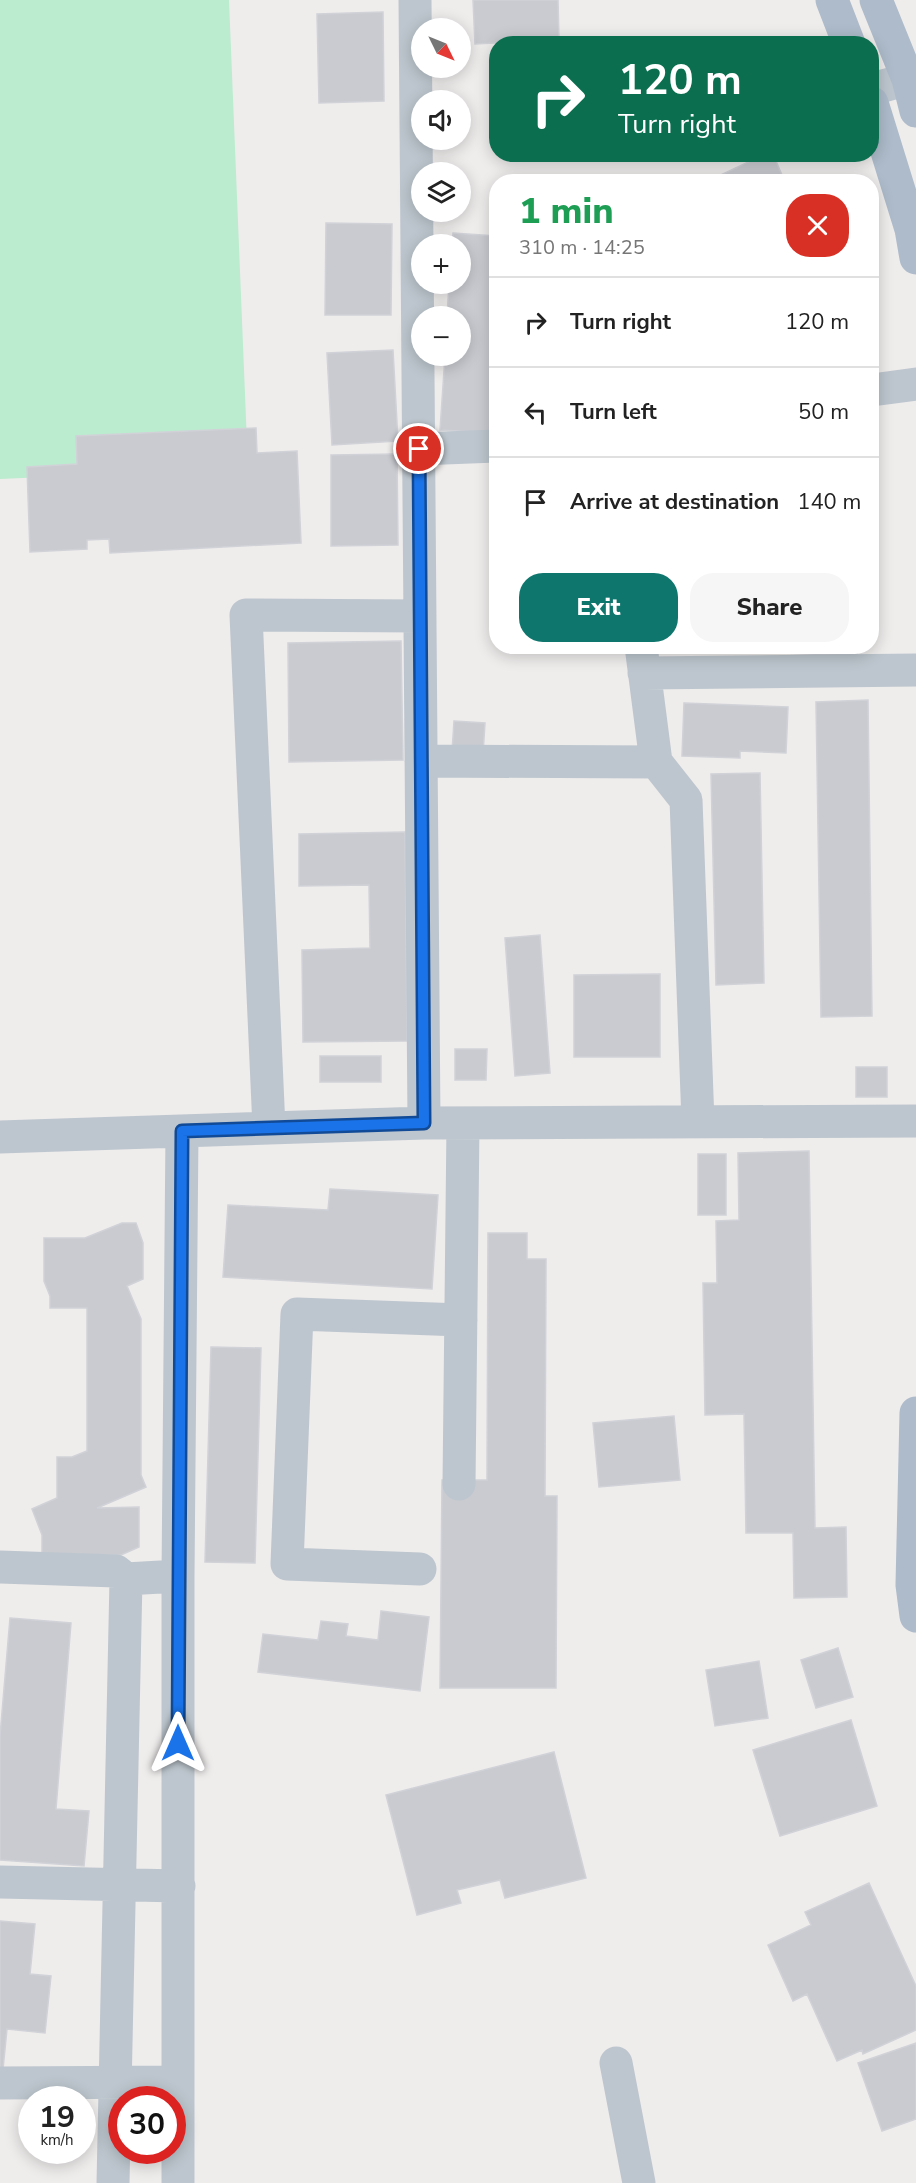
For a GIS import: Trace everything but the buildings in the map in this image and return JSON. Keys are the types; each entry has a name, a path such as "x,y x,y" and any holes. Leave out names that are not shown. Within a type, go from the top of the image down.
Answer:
{"main road":[{"path":"832,0 846,36"},
{"path":"876,0 912,78 916,111"},
{"path":"879,126 911,229 916,258"},
{"path":"916,1413 912,1585 916,1616"}],"street":[{"path":"415,0 424,1123"},
{"path":"879,87 912,78"},
{"path":"879,389 916,384"},
{"path":"419,449 489,446"},
{"path":"269,1128 246,615 420,616"},
{"path":"698,1122 686,800 656,762 642,660 759,659 916,670"},
{"path":"421,761 656,762"},
{"path":"0,1137 424,1123 916,1121"},
{"path":"459,1484 463,1123"},
{"path":"178,2183 178,1576 182,1131"},
{"path":"420,1569 287,1564 297,1314 461,1320"},
{"path":"0,1567 116,1571 126,1579 178,1576"},
{"path":"113,2183 126,1579"},
{"path":"0,1882 178,1886"},
{"path":"616,2063 639,2183"},
{"path":"0,2083 178,2082"}],"green space":[{"path":"0,0 229,0 248,468 0,479"}],"route":[{"path":"178,1743 182,1131 424,1123 419,449"}]}
